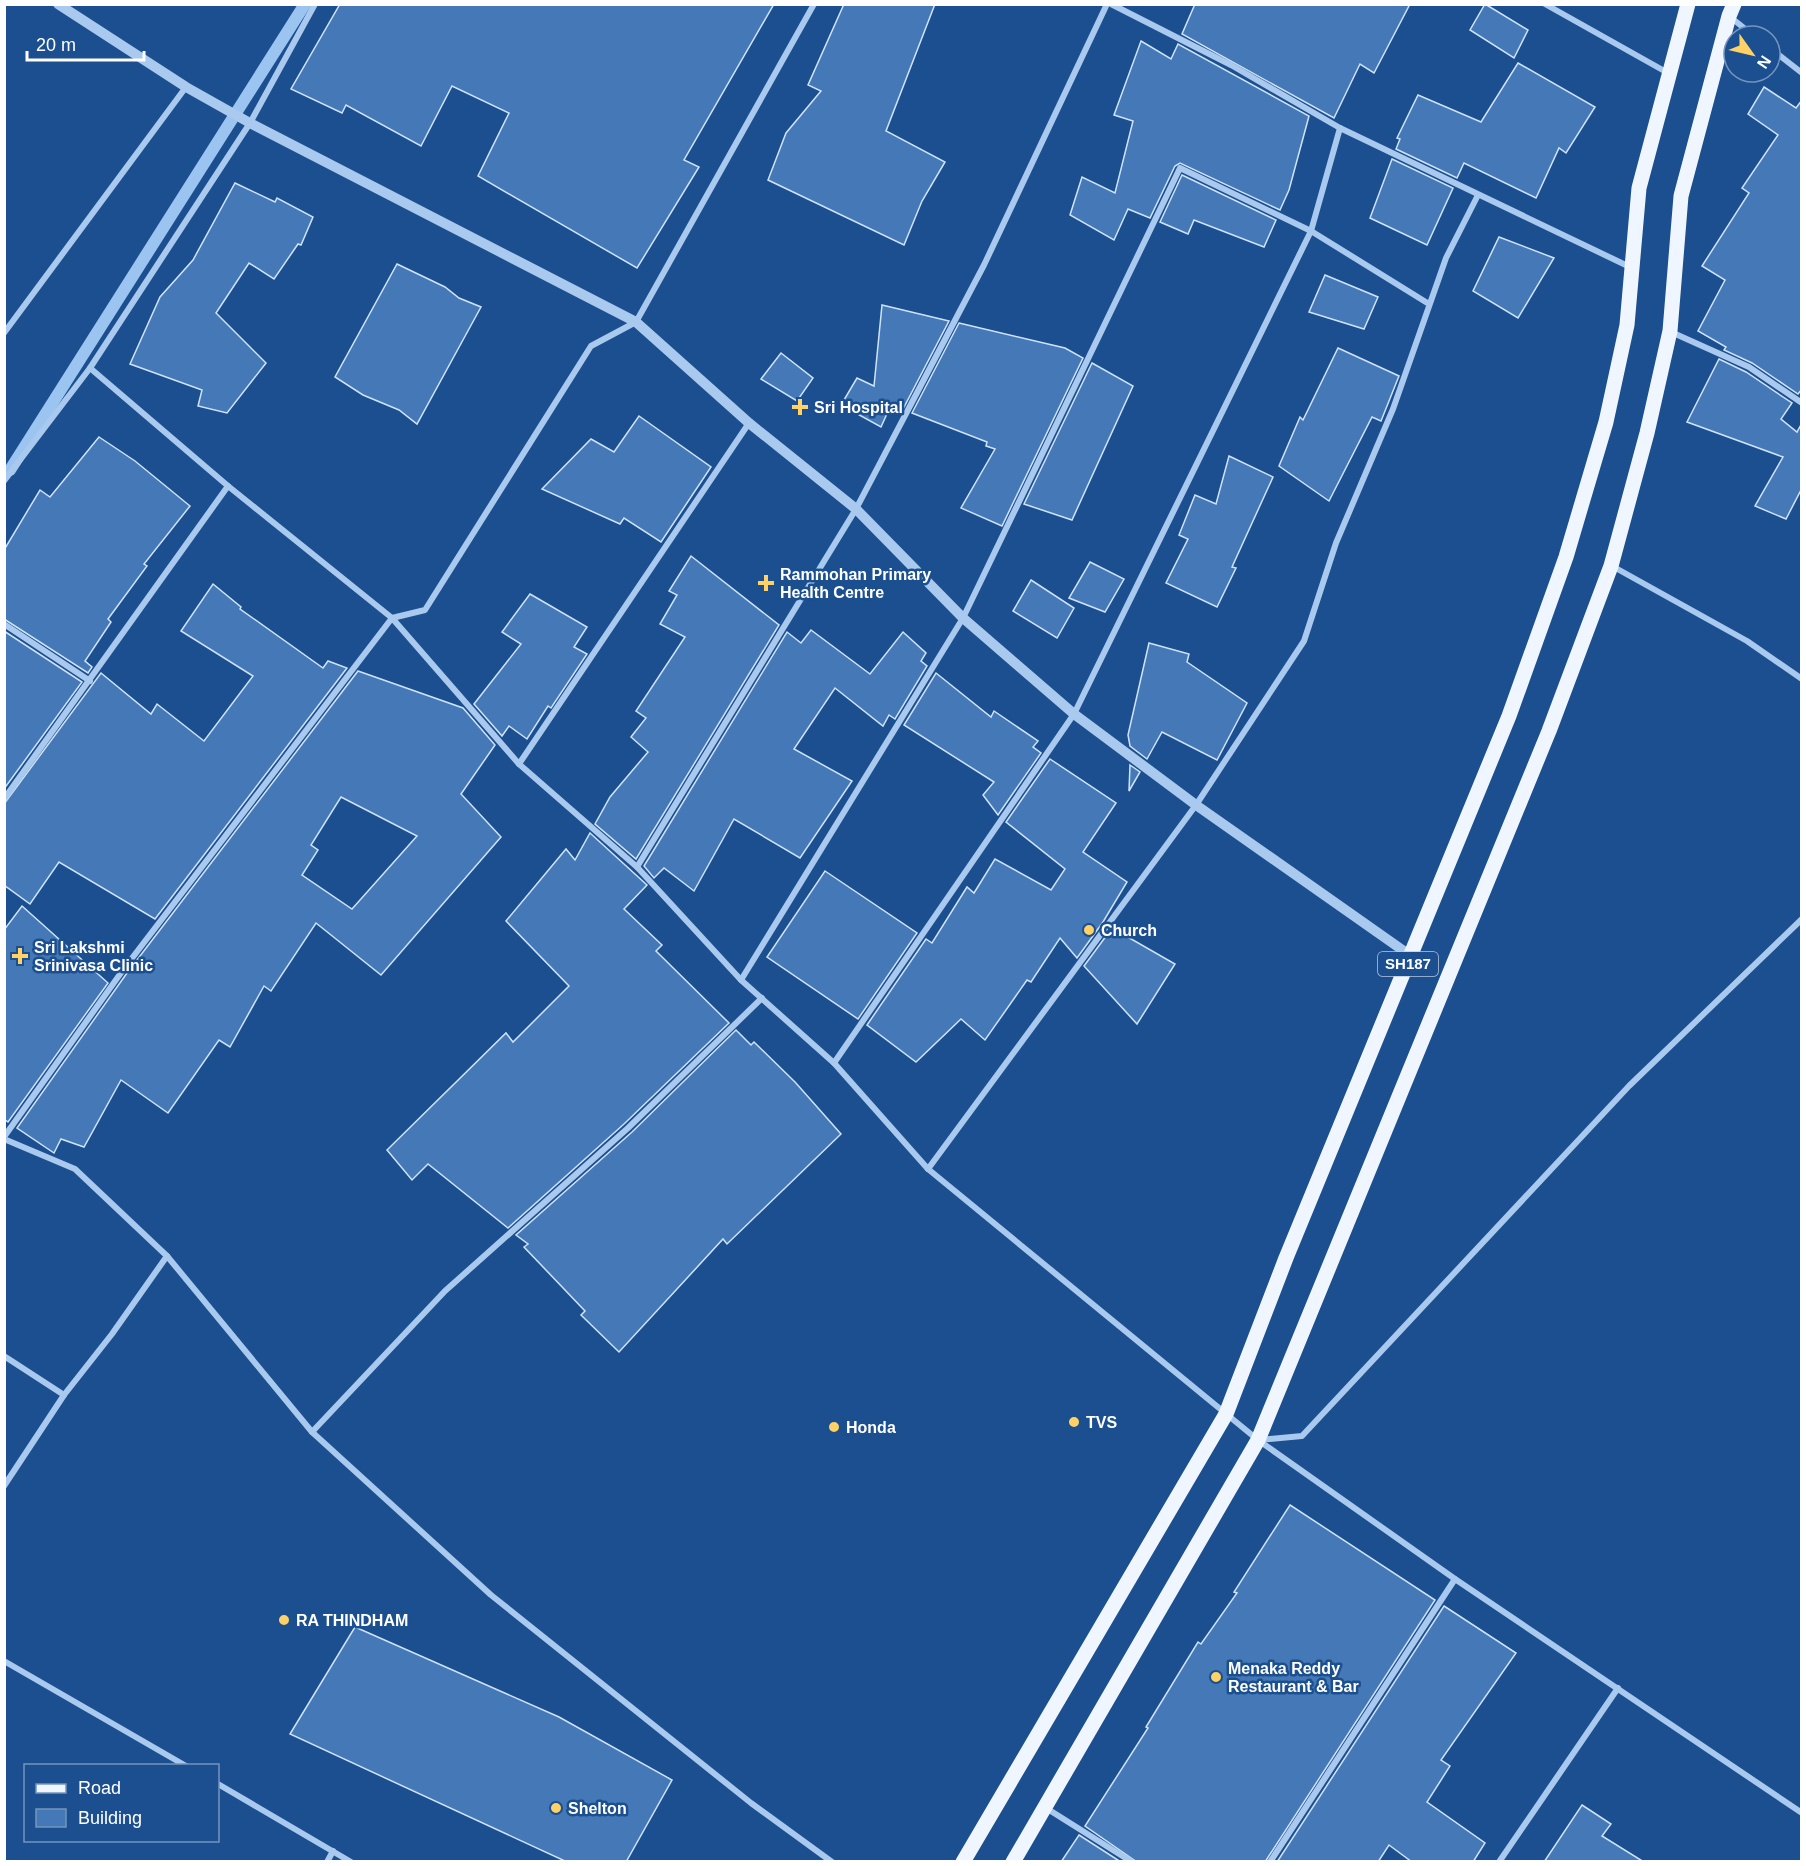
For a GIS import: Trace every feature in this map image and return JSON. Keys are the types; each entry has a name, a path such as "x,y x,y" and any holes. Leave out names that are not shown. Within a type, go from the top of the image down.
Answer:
{"main road":[{"name":"SH187","path":"963,1862 1226,1414 1286,1258 1509,716 1566,557 1606,422 1627,325 1639,188 1688,4"},
{"name":"SH187","path":"1013,1862 1258,1440 1549,731 1611,566 1647,433 1670,331 1681,196 1731,10"}],"street":[{"path":"58,4 186,87 250,123 636,322 749,423 856,509 963,618 1074,714 1196,805 1411,956"},
{"path":"4,482 90,368 250,123 315,4"},
{"path":"814,4 636,322 591,346 425,610 392,618 123,970 4,1138 75,1169 167,1256 312,1432 491,1595 751,1803 832,1862"},
{"path":"637,867 856,509 984,265 1109,4 1231,66 1340,128 1632,268"},
{"path":"1545,4 1668,73"},
{"path":"1731,10 1743,24"},
{"path":"1782,58 1802,74"},
{"path":"4,333 186,87"},
{"path":"834,1063 1074,714 1311,231 1340,128"},
{"path":"741,980 963,618 1180,168 1311,231 1429,304"},
{"path":"928,1170 1196,805 1304,641 1336,543 1393,409 1446,258 1478,195"},
{"path":"1670,331 1749,367 1802,403"},
{"path":"90,368 228,486 392,618 519,764 637,867 741,980 834,1063 928,1170 1258,1440 1455,1579 1802,1813"},
{"path":"519,764 749,423"},
{"path":"4,799 7,789 90,681 228,486"},
{"path":"1611,566 1747,641 1802,680"},
{"path":"4,624 90,681"},
{"path":"1258,1440 1302,1436 1629,1086 1802,919"},
{"path":"312,1432 445,1292 628,1128 762,998"},
{"path":"4,1486 64,1395 112,1334 167,1256"},
{"path":"4,1356 64,1395"},
{"path":"1270,1862 1455,1579"},
{"path":"4,1661 183,1764"},
{"path":"1499,1862 1618,1688"},
{"path":"219,1785 351,1862"},
{"path":"1046,1808 1132,1862"},
{"path":"327,1862 333,1851"}],"building":[{"path":"340,4 774,4 684,160 699,167 637,268 478,176 509,113 452,86 421,146 346,105 342,113 291,89"},
{"path":"844,4 935,4 886,131 945,162 922,201 904,245 768,180 786,133 821,91 808,85"},
{"path":"1195,4 1410,4 1374,73 1360,64 1334,118 1182,34"},
{"path":"1485,4 1528,30 1514,58 1470,30"},
{"path":"1141,41 1171,59 1178,44 1309,116 1289,190 1280,210 1180,163 1175,166 1150,218 1128,209 1114,240 1070,215 1082,177 1115,193 1133,121 1114,115"},
{"path":"1518,63 1595,107 1566,153 1559,148 1536,198 1464,163 1457,178 1396,149 1400,139 1397,138 1418,95 1481,122"},
{"path":"1764,87 1796,108 1802,100 1802,389 1798,394 1752,363 1724,350 1726,347 1698,331 1725,280 1702,266 1749,193 1742,188 1778,135 1748,114"},
{"path":"1392,159 1453,188 1427,245 1370,218"},
{"path":"1182,175 1276,220 1264,247 1194,220 1188,234 1160,222"},
{"path":"235,183 275,202 277,198 313,217 301,245 298,244 274,279 249,263 216,313 266,363 227,413 198,406 202,390 130,364 160,297 193,260"},
{"path":"1499,237 1554,258 1518,318 1473,291"},
{"path":"397,264 445,287 459,298 481,307 417,424 399,410 363,395 335,377"},
{"path":"1325,275 1378,297 1364,329 1309,312"},
{"path":"882,305 949,321 903,409 891,405 881,427 841,405 857,378 874,386"},
{"path":"959,323 1065,348 1083,358 1002,526 961,508 995,449 986,446 987,442 912,413"},
{"path":"1338,348 1399,376 1381,421 1372,417 1329,501 1279,466 1300,417 1303,420"},
{"path":"781,353 813,378 797,401 761,379"},
{"path":"1719,359 1746,372 1792,403 1781,419 1797,432 1802,423 1802,488 1786,519 1755,506 1783,457 1687,422"},
{"path":"1092,363 1133,386 1072,520 1024,504"},
{"path":"639,416 711,467 661,542 624,518 620,524 542,489 591,439 614,452"},
{"path":"99,437 135,461 190,506 144,564 147,566 108,619 111,622 85,661 92,667 88,673 4,619 4,550 40,490 50,497"},
{"path":"1229,456 1273,477 1232,567 1236,568 1217,607 1166,583 1188,539 1179,535 1195,495 1216,504"},
{"path":"691,556 779,625 636,859 595,824 610,797 648,752 631,737 646,718 636,711 685,637 660,624 677,595 669,591"},
{"path":"1090,562 1124,579 1105,612 1069,598"},
{"path":"1031,580 1074,608 1057,638 1013,611"},
{"path":"213,584 241,607 240,609 323,668 328,661 347,668 155,919 59,862 30,904 4,885 4,804 101,673 151,714 157,704 204,741 253,676 181,631"},
{"path":"530,594 587,627 574,647 587,654 551,708 548,706 527,739 509,726 502,736 474,704 521,644 502,632"},
{"path":"811,630 870,674 903,632 926,653 921,661 927,666 895,719 889,715 883,726 835,688 794,749 852,781 800,858 734,819 694,891 664,868 654,878 644,866 787,632 801,643"},
{"path":"4,631 82,682 4,789"},
{"path":"1149,643 1189,654 1187,662 1247,703 1217,760 1162,732 1147,759 1130,746 1128,735"},
{"path":"358,671 463,708 495,745 461,794 501,837 381,975 316,923 271,991 264,986 230,1047 219,1040 168,1113 121,1080 84,1147 61,1139 54,1153 17,1128 127,973","holes":["341,797 417,836 352,909 302,875 318,850 311,845"]},
{"path":"936,673 991,717 994,711 1038,741 1033,747 1041,753 998,815 983,795 994,782 904,725"},
{"path":"1050,759 1116,803 1083,852 1127,882 1103,922 1077,958 1060,938 1031,982 1027,980 985,1040 961,1019 916,1062 867,1025 926,939 932,943 967,887 974,893 995,859 1051,890 1065,869 1006,822"},
{"path":"1130,765 1140,772 1129,791"},
{"path":"590,833 647,885 624,909 662,945 656,951 729,1023 624,1124 508,1228 428,1164 412,1180 387,1150 506,1033 513,1042 569,986 506,921 566,849 575,860"},
{"path":"825,871 917,933 858,1019 767,957"},
{"path":"22,906 108,983 8,1122 4,1119 4,930"},
{"path":"1112,928 1175,964 1137,1024 1084,966"},
{"path":"736,1030 751,1045 754,1042 795,1082 841,1134 727,1244 723,1239 619,1352 581,1315 585,1311 524,1247 528,1244 516,1235 632,1132"},
{"path":"1290,1505 1435,1600 1265,1862 1137,1862 1085,1826 1148,1728 1146,1727 1198,1642 1201,1644 1237,1593 1234,1592"},
{"path":"1444,1606 1516,1653 1441,1760 1450,1766 1427,1802 1485,1843 1473,1862 1412,1862 1389,1845 1378,1862 1277,1862"},
{"path":"355,1627 559,1717 672,1780 626,1862 567,1862 290,1734"},
{"path":"1582,1805 1611,1824 1602,1836 1644,1862 1544,1862"},
{"path":"1079,1835 1121,1862 1061,1862"}],"waterway":[{"path":"10,470 305,4"}],"place":[{"name":"Sri Hospital","path":"800,407"},
{"name":"Rammohan Primary Health Centre","path":"766,583"},
{"name":"Church","path":"1089,930"},
{"name":"Sri Lakshmi Srinivasa Clinic","path":"20,956"},
{"name":"TVS","path":"1074,1422"},
{"name":"Honda","path":"834,1427"},
{"name":"RA THINDHAM","path":"284,1620"},
{"name":"Menaka Reddy Restaurant & Bar","path":"1216,1677"},
{"name":"Shelton","path":"556,1808"}]}
